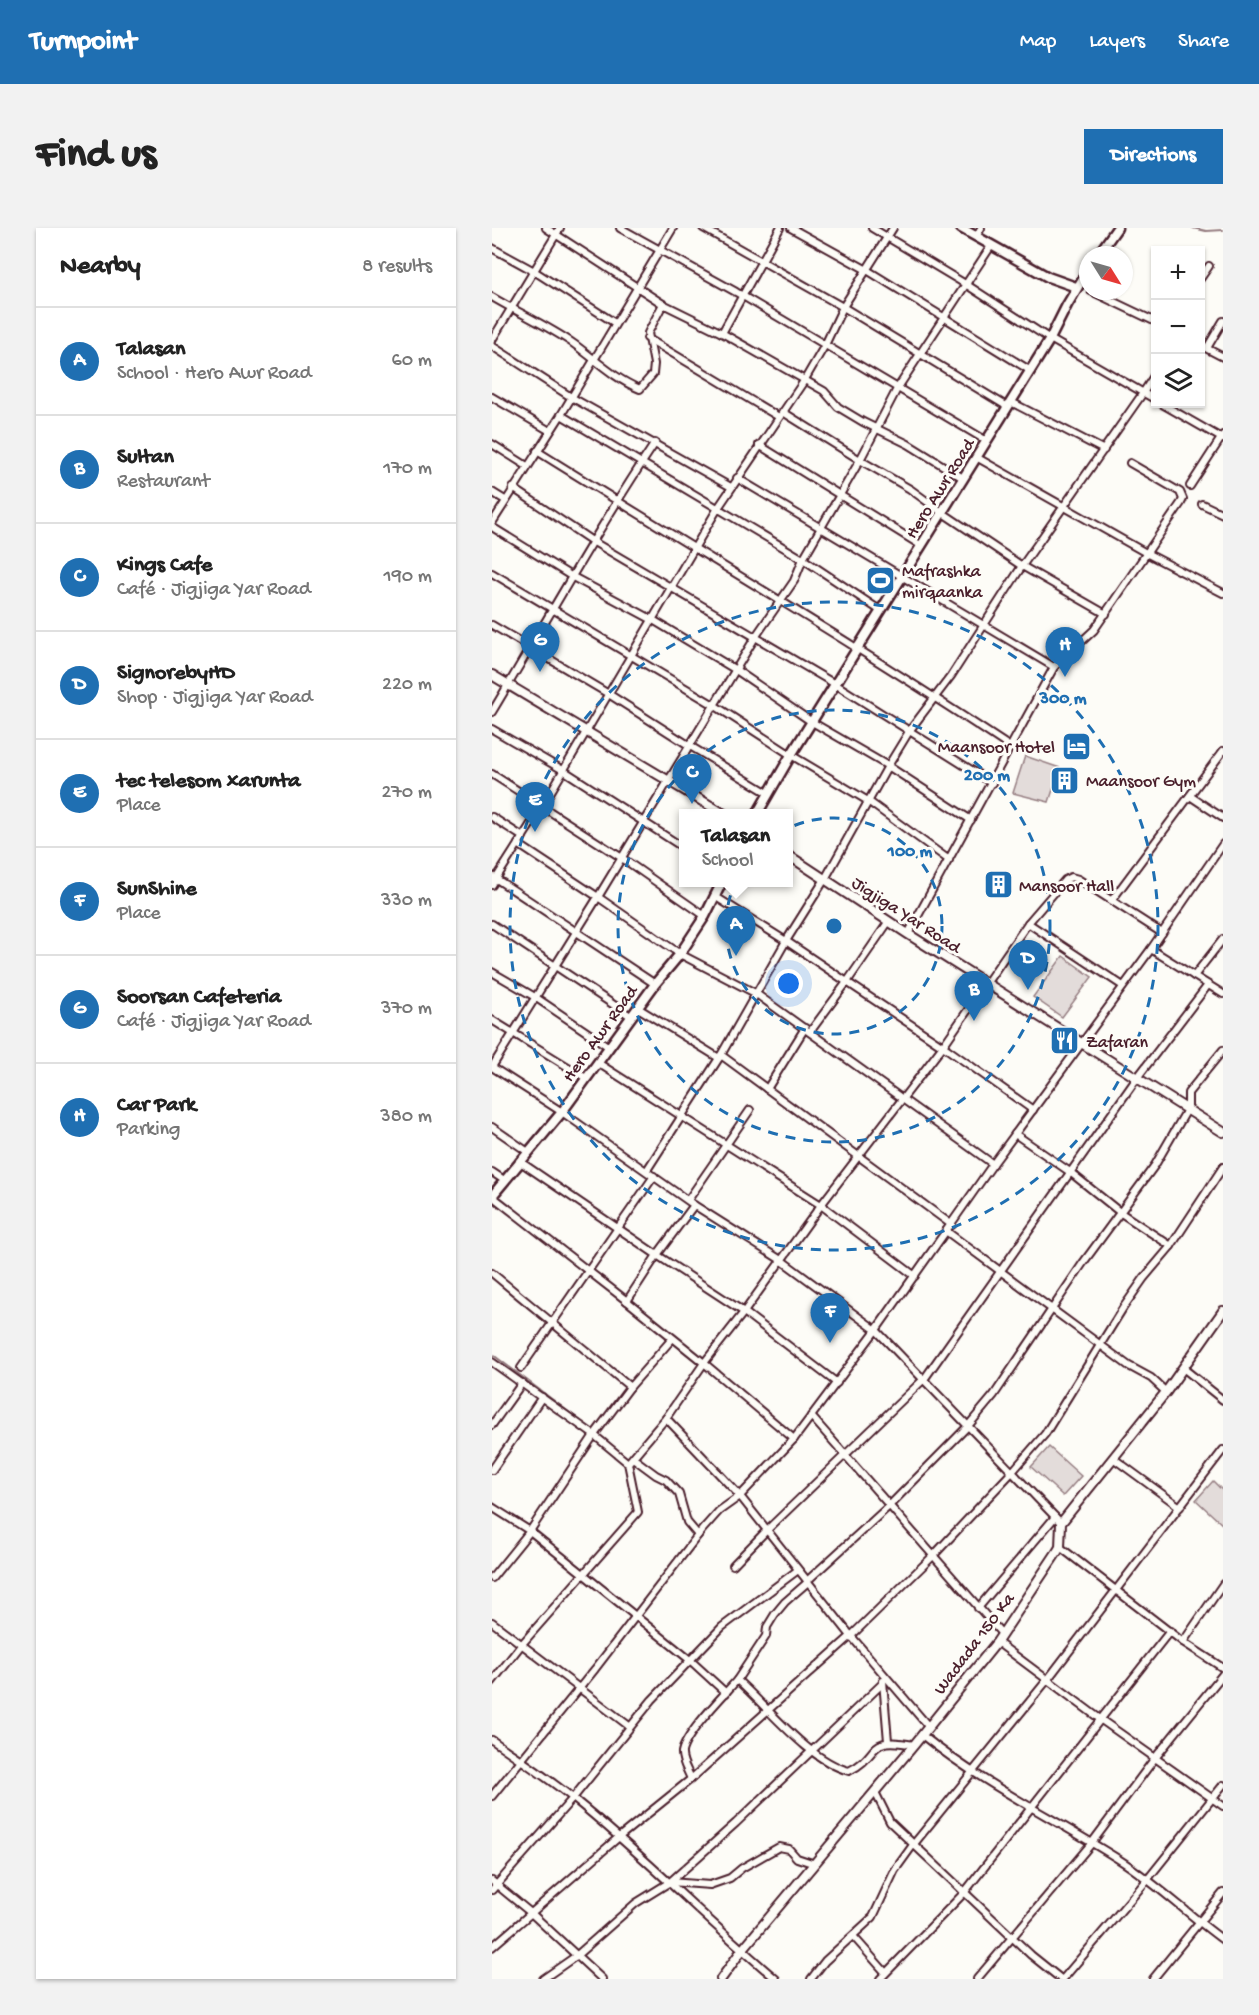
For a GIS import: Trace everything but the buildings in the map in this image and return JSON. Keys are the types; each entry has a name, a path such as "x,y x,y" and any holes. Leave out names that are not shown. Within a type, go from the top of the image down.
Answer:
{"main road":[{"path":"961,228 1048,277 1076,288"},
{"path":"1103,246 1112,230"},
{"name":"Hero Awr Road","path":"759,809 1031,371 1079,284"},
{"name":"Hero Awr Road","path":"492,1196 562,1112 655,984 680,954 705,916 720,887"}],"street":[{"path":"546,228 558,231 663,304 722,333 824,391 838,407 908,444 963,478"},
{"path":"620,228 742,295 987,441"},
{"path":"673,228 561,416 505,500 492,525 571,576 653,620 736,670 812,722 888,766 971,820"},
{"path":"703,228 1010,405 1104,450"},
{"path":"722,333 780,228"},
{"path":"791,228 867,270 1031,371"},
{"path":"872,228 967,285 1050,339 1151,398"},
{"path":"492,885 494,877 543,805 717,508 804,381 843,307 893,228"},
{"path":"976,237 981,228"},
{"path":"492,340 558,231"},
{"path":"991,246 897,389 860,460 803,559 795,582 756,636 492,1067 562,1112 692,1203 781,1260 876,1330 925,1378 1058,1520 1060,1547 1183,1642 1223,1668"},
{"path":"492,248 534,271 615,323"},
{"path":"1205,272 1209,266"},
{"path":"492,297 549,328 631,386 640,389 653,374 654,364 647,338 663,304"},
{"path":"1110,300 1151,320"},
{"path":"1205,345 1223,321"},
{"path":"647,338 910,489 1022,566 1106,614"},
{"path":"492,346 571,397 732,487"},
{"path":"1205,347 1223,357"},
{"path":"647,1170 720,1056 910,730 951,676 1022,566 1151,380"},
{"path":"492,397 550,431"},
{"path":"1169,408 1222,437 1190,486"},
{"path":"561,416 803,559 881,612"},
{"path":"492,712 531,649 592,541 655,443"},
{"path":"492,444 527,466"},
{"path":"759,445 922,546"},
{"path":"537,451 935,696 1010,747"},
{"path":"976,457 1148,554 1223,593"},
{"path":"908,934 1054,667 1067,653 1086,639 1106,614 1181,503 1182,495 1130,463"},
{"path":"737,478 1054,667"},
{"path":"513,488 592,541 836,684 992,783"},
{"path":"492,492 505,500"},
{"path":"1202,504 1223,514"},
{"path":"492,573 714,705 868,801 949,860"},
{"path":"492,625 768,793"},
{"path":"492,675 718,809"},
{"path":"492,729 679,845"},
{"path":"1112,900 1223,751"},
{"path":"492,774 543,805 705,916"},
{"path":"1190,796 1223,818"},
{"path":"492,817 523,837"},
{"path":"518,844 680,954 755,993 993,1164"},
{"path":"492,1796 580,1688 698,1535 719,1511 740,1496 794,1439 837,1383 952,1225 993,1164 1151,949 1223,844"},
{"name":"Jigjiga Yar Road","path":"793,858 908,934 1223,1132"},
{"path":"494,877 655,984"},
{"path":"492,1682 522,1644 638,1512 631,1460 666,1418 821,1204 943,1046 1028,923 1065,880 1071,877 1112,900 1162,933"},
{"path":"716,897 943,1046 1033,1110"},
{"path":"767,1089 808,1030 847,982 888,921"},
{"path":"1028,923 1123,986"},
{"path":"492,924 632,1017"},
{"path":"1194,976 1223,939"},
{"path":"1151,949 1223,994"},
{"path":"492,972 535,997 609,1047"},
{"path":"733,1565 925,1378 1137,1078 1208,985"},
{"path":"638,1008 720,1056 952,1225"},
{"path":"492,1020 586,1078"},
{"path":"691,1779 683,1761 682,1750 696,1727 737,1680 766,1636 767,1627 775,1614 785,1602 889,1506 968,1426 994,1395 1093,1248 1155,1166 1188,1108 1188,1093 1223,1050"},
{"path":"598,1063 821,1204 915,1276"},
{"path":"627,1301 750,1110"},
{"path":"492,1127 528,1152"},
{"path":"1015,1134 1070,1172 1121,1213 1171,1246"},
{"path":"519,1161 744,1312 837,1383"},
{"path":"492,1947 619,1837 691,1779 851,1636 933,1556 1012,1472 1045,1434 1139,1285 1171,1246 1223,1167"},
{"path":"492,1172 504,1180"},
{"path":"521,1368 654,1176"},
{"path":"492,1196 627,1301 794,1439"},
{"path":"946,1232 1002,1270 1140,1374 1151,1378 1166,1392"},
{"path":"492,1273 630,1387"},
{"path":"978,1608 1113,1458 1166,1392 1223,1311"},
{"path":"492,1578 530,1531 594,1435 630,1387 672,1339"},
{"path":"492,1362 594,1435 666,1480 679,1494 687,1522 698,1535"},
{"path":"1183,1368 1223,1400"},
{"path":"492,1425 522,1383"},
{"path":"492,1470 542,1397"},
{"path":"811,1416 1002,1634"},
{"path":"666,1418 740,1496 851,1636 928,1726"},
{"path":"811,1979 825,1961 873,1917 895,1870 913,1845 970,1772 1048,1679 1223,1450"},
{"path":"1113,1458 1180,1507"},
{"path":"492,1507 530,1531 585,1574 690,1660 726,1693"},
{"name":"Wadada 150 Ka","path":"721,1979 742,1950 997,1642 1060,1547"},
{"path":"598,1978 531,1913 494,1885 573,1798 615,1747 629,1726 690,1660 722,1627 798,1570"},
{"path":"1183,1642 1223,1584"},
{"path":"492,1622 629,1726"},
{"path":"880,1979 964,1893 1170,1631"},
{"path":"997,1642 1100,1719 1223,1806"},
{"path":"977,1979 1091,1844 1155,1758 1223,1674"},
{"path":"884,1675 888,1742"},
{"path":"737,1680 810,1751 833,1767 849,1771 858,1766 871,1750 884,1742 914,1745"},
{"path":"543,1979 576,1956 636,1903 670,1882 883,1683"},
{"path":"922,1735 970,1772 1124,1863 1223,1940"},
{"path":"492,1740 573,1798 670,1882 776,1979"},
{"path":"875,1792 890,1822 1040,1964 1062,1979 1223,1785"},
{"path":"670,1882 710,1885 730,1878 742,1868 779,1847 789,1849 797,1858 815,1864"},
{"path":"1153,1979 1223,1893"},
{"path":"853,1936 885,1972"}],"shaded area":[{"path":"1025,756 1060,768 1049,802 1013,793"},
{"path":"1063,956 1092,977 1062,1017 1033,997"},
{"path":"1049,1447 1081,1476 1063,1496 1031,1467"},
{"path":"1213,1481 1223,1491 1223,1525 1196,1500"}],"waterway":[{"path":"1193,228 1206,231 1223,230"},
{"path":"492,1354 578,1419"}],"place":[{"name":"Mafrashka mirqaanka","path":"881,580"},
{"name":"Soorsan Cafeteria","path":"540,672"},
{"name":"Car Park","path":"1065,677"},
{"name":"Maansoor Hotel","path":"1076,746"},
{"name":"Maansoor Gym","path":"1065,780"},
{"name":"Kings Cafe","path":"692,804"},
{"name":"tec telesom xarunta","path":"535,832"},
{"name":"Mansoor Hall","path":"998,885"},
{"name":"Talasan","path":"736,956"},
{"name":"SignorebyHD","path":"1028,990"},
{"name":"Sultan","path":"974,1021"},
{"name":"Zafaran","path":"1065,1041"},
{"name":"SunShine","path":"830,1343"}]}
